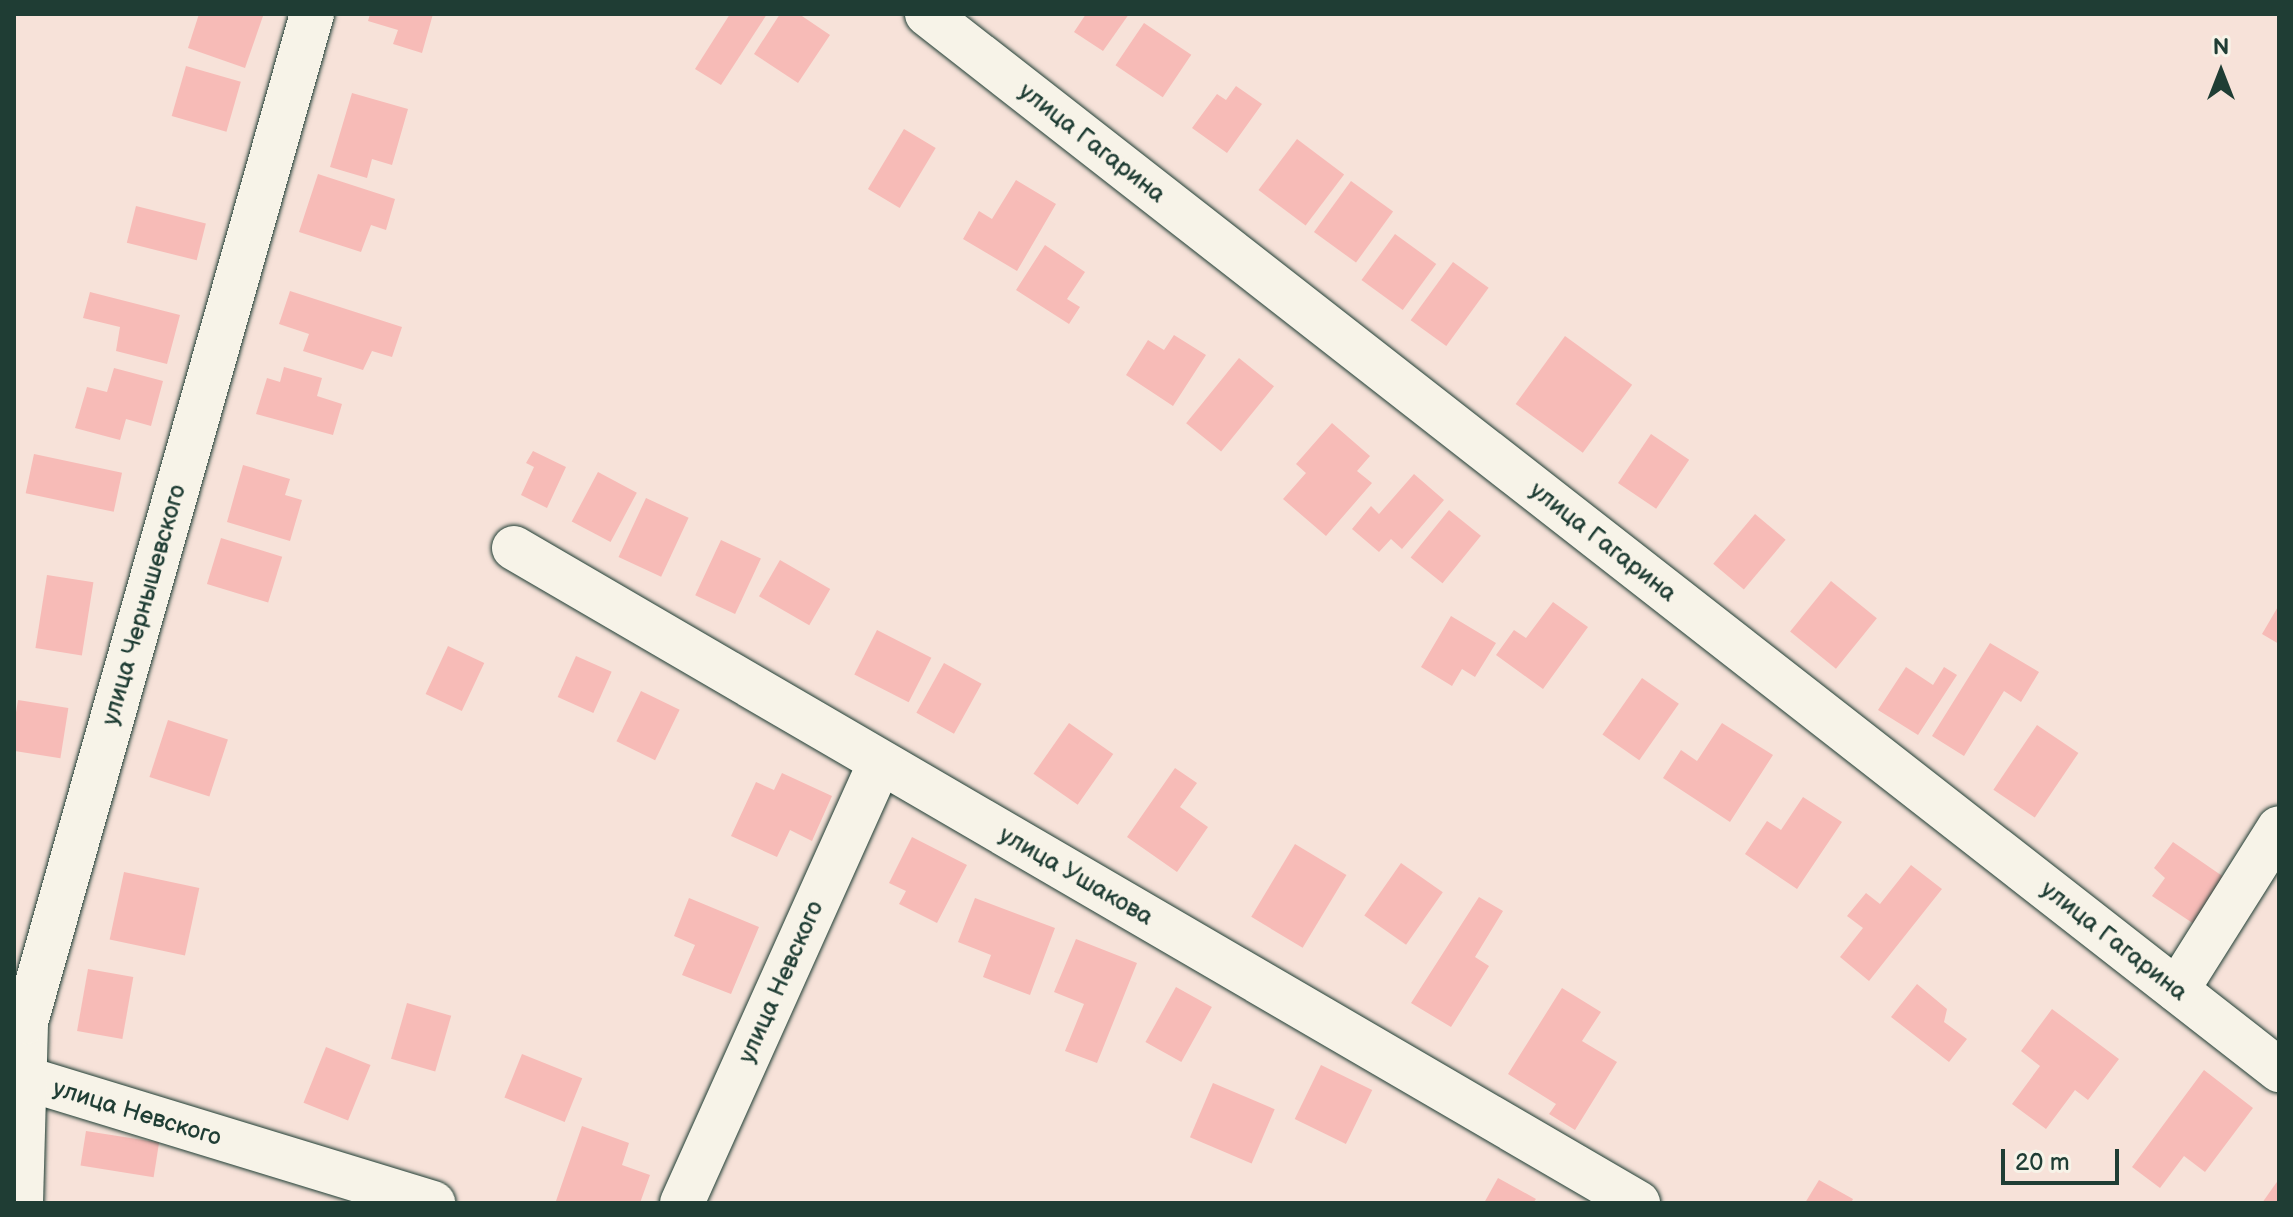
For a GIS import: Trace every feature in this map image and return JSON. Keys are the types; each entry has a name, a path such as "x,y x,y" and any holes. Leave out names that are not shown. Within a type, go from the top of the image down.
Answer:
{"street":[{"name":"улица Чернышевского","path":"21,1203 24,1078 20,1021 312,14"},
{"name":"улица Гагарина","path":"927,14 2279,1070"},
{"name":"улица Ушакова","path":"514,548 880,762 1584,1190 1638,1203"},
{"name":"улица Невского","path":"682,1203 880,762"},
{"path":"2177,990 2279,828"},
{"name":"улица Невского","path":"24,1078 433,1203"}],"building":[{"path":"199,14 263,16 245,68 188,48"},
{"path":"370,14 433,14 422,53 393,44 398,30 368,21"},
{"path":"730,14 767,14 721,85 695,69"},
{"path":"780,14 799,14 830,35 798,83 754,54"},
{"path":"1086,14 1129,14 1103,51 1074,32"},
{"path":"1144,23 1191,55 1163,97 1115,65"},
{"path":"186,66 241,82 226,132 172,116"},
{"path":"1236,86 1262,104 1227,153 1192,128 1217,94 1226,100"},
{"path":"352,93 408,109 392,165 372,159 367,178 330,167"},
{"path":"904,129 936,148 900,208 868,189"},
{"path":"1297,139 1344,175 1306,226 1258,190"},
{"path":"318,174 395,199 386,230 371,225 361,252 299,232"},
{"path":"1016,180 1056,204 1017,271 963,239 979,211 992,219"},
{"path":"1351,181 1393,212 1356,263 1314,232"},
{"path":"136,206 206,223 197,260 127,243"},
{"path":"1395,234 1436,264 1403,310 1361,280"},
{"path":"1045,245 1085,272 1067,299 1080,307 1069,324 1016,290"},
{"path":"1453,262 1489,288 1446,346 1411,320"},
{"path":"290,291 402,327 392,357 372,351 363,370 303,351 309,334 279,324"},
{"path":"90,292 180,315 167,364 116,351 120,327 83,318"},
{"path":"1174,335 1206,355 1173,406 1126,375 1148,340 1164,350"},
{"path":"1565,336 1632,385 1583,453 1516,404"},
{"path":"1239,358 1274,386 1221,452 1186,423"},
{"path":"284,367 322,378 317,396 342,404 333,435 256,414 267,378 280,382"},
{"path":"114,368 163,381 151,426 126,419 120,440 75,428 87,387 107,392"},
{"path":"1332,423 1370,456 1357,471 1372,483 1326,536 1283,499 1306,473 1296,464"},
{"path":"1651,434 1689,460 1656,509 1618,483"},
{"path":"533,451 566,467 547,508 521,495 534,467 526,463"},
{"path":"34,454 122,473 114,512 26,493"},
{"path":"243,465 290,479 285,495 302,500 290,541 227,522"},
{"path":"598,472 637,493 611,542 572,521"},
{"path":"1414,474 1444,500 1402,549 1391,539 1379,552 1352,529 1371,506 1379,514"},
{"path":"646,498 689,518 661,577 619,557"},
{"path":"1449,510 1481,536 1442,583 1411,557"},
{"path":"1755,514 1786,540 1744,590 1713,564"},
{"path":"221,538 282,557 268,603 207,584"},
{"path":"721,540 761,559 735,614 695,595"},
{"path":"780,560 830,589 809,625 759,596"},
{"path":"47,575 93,582 82,655 35,648"},
{"path":"1831,581 1877,618 1836,669 1790,632"},
{"path":"1553,602 1588,627 1543,689 1496,655 1514,630 1526,638"},
{"path":"2279,605 2279,644 2262,634"},
{"path":"1451,616 1496,643 1475,677 1462,669 1452,686 1421,667"},
{"path":"877,630 931,658 909,702 854,675"},
{"path":"1990,643 2039,672 2021,702 2004,691 1964,756 1932,736"},
{"path":"448,646 484,663 462,711 426,694"},
{"path":"576,656 612,672 593,713 558,697"},
{"path":"944,663 982,684 954,734 916,713"},
{"path":"1906,667 1933,685 1944,667 1957,675 1918,735 1878,710"},
{"path":"1642,678 1679,704 1639,760 1602,735"},
{"path":"641,691 680,710 655,760 616,741"},
{"path":"18,700 68,708 60,758 14,751"},
{"path":"168,720 228,739 209,797 149,777"},
{"path":"1069,723 1113,754 1078,805 1033,774"},
{"path":"1722,723 1773,755 1730,822 1663,778 1681,750 1697,761"},
{"path":"2037,725 2078,753 2035,818 1993,790"},
{"path":"1175,768 1197,783 1180,807 1208,827 1177,872 1127,837"},
{"path":"782,773 832,796 812,841 790,830 777,857 731,836 756,782 774,790"},
{"path":"1803,797 1842,822 1797,889 1745,854 1767,821 1781,830"},
{"path":"912,837 967,865 937,923 899,904 906,891 889,883"},
{"path":"2173,842 2231,882 2200,928 2152,896 2165,878 2154,868"},
{"path":"1295,844 1346,875 1303,948 1251,917"},
{"path":"1401,863 1443,892 1406,945 1364,915"},
{"path":"1911,865 1942,889 1869,981 1840,957 1863,928 1847,916 1866,893 1880,904"},
{"path":"124,872 199,888 185,956 110,939"},
{"path":"1479,897 1503,911 1475,957 1489,966 1451,1027 1411,1003"},
{"path":"689,898 759,927 731,994 682,975 695,945 674,936"},
{"path":"975,898 1055,928 1030,995 983,977 991,955 958,942"},
{"path":"1076,939 1137,963 1097,1063 1065,1051 1084,1004 1054,992"},
{"path":"88,969 133,977 122,1039 77,1031"},
{"path":"1917,984 1947,1009 1944,1022 1967,1039 1949,1062 1891,1017"},
{"path":"1176,987 1212,1007 1181,1062 1145,1042"},
{"path":"1562,988 1601,1012 1582,1041 1617,1062 1575,1130 1549,1114 1556,1104 1508,1074"},
{"path":"407,1003 451,1016 435,1071 391,1059"},
{"path":"2052,1009 2119,1059 2088,1100 2075,1090 2046,1129 2012,1104 2040,1066 2021,1051"},
{"path":"326,1047 371,1065 348,1121 304,1103"},
{"path":"522,1054 582,1078 565,1122 504,1098"},
{"path":"1321,1065 1372,1090 1346,1144 1295,1119"},
{"path":"2204,1070 2253,1108 2205,1172 2184,1156 2160,1188 2132,1167"},
{"path":"1213,1083 1275,1109 1252,1163 1190,1137"},
{"path":"582,1126 629,1143 622,1165 650,1175 640,1203 556,1201"},
{"path":"86,1131 159,1143 154,1177 81,1166"},
{"path":"1498,1178 1536,1199 1533,1203 1484,1203"},
{"path":"2279,1179 2279,1203 2262,1203"},
{"path":"1819,1180 1853,1199 1851,1203 1805,1203"}]}
